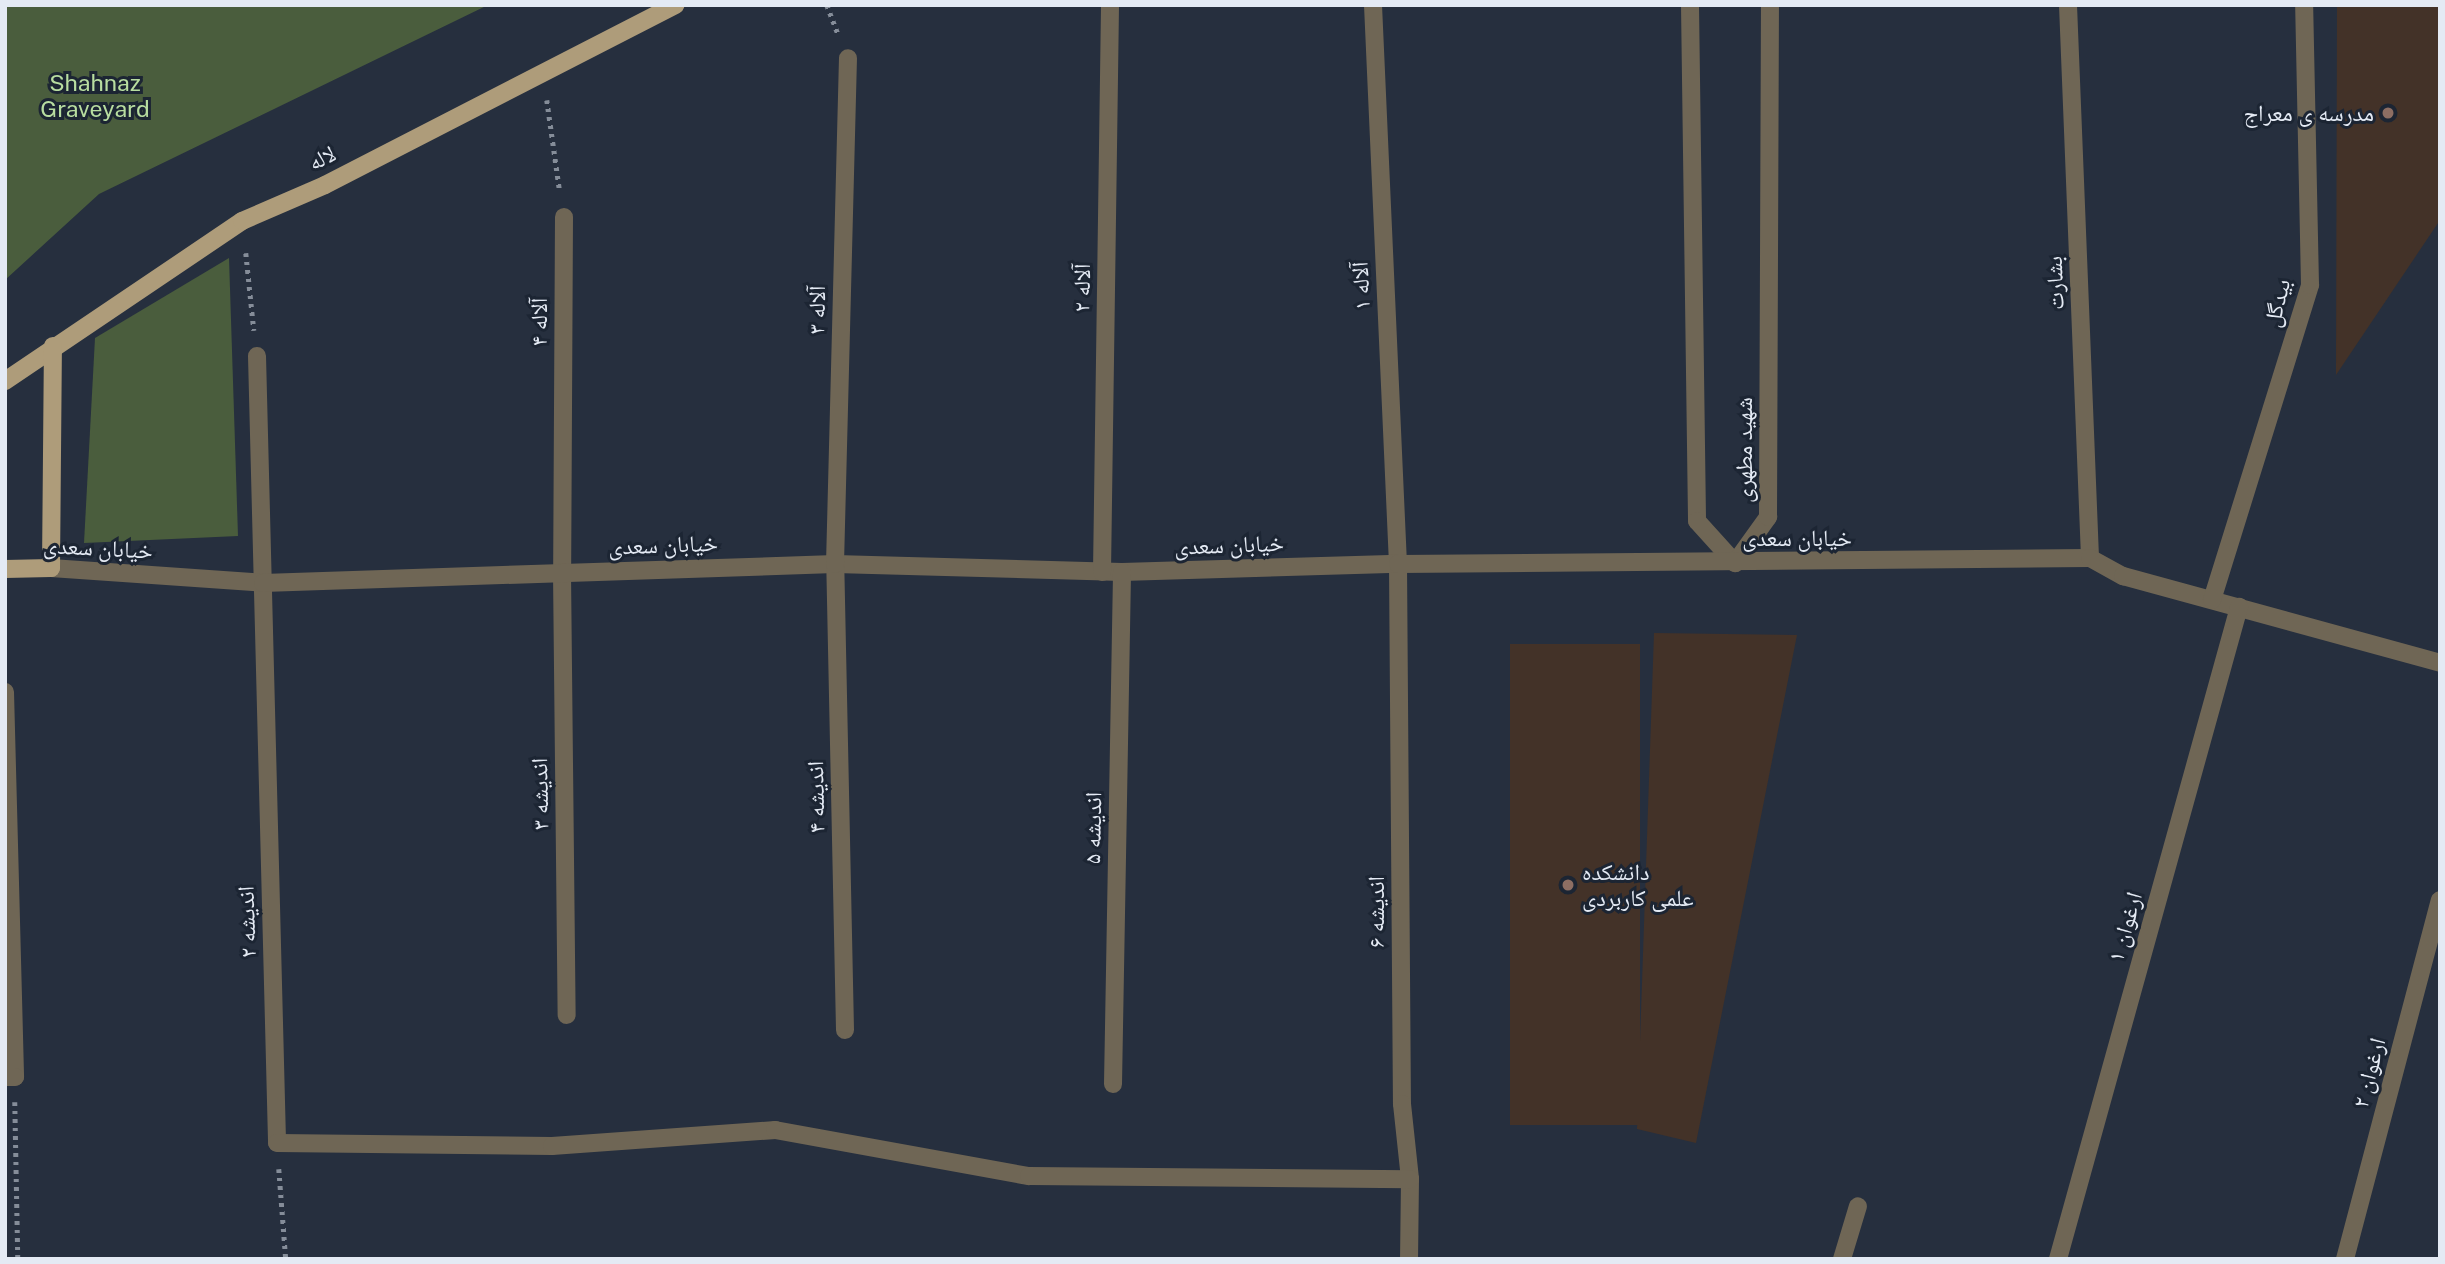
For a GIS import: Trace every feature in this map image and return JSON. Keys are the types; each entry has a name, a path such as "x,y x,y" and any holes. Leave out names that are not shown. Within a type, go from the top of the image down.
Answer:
{"main road":[{"name":"لاله","path":"5,381 53,346 242,221 325,185 675,5"},
{"path":"51,568 53,346"},
{"name":"خیابان سعدی","path":"5,569 51,568"}],"street":[{"name":"آلاله ۲","path":"1102,572 1110,5"},
{"name":"آلاله ۱","path":"1373,5 1398,564"},
{"name":"شهید مطهری","path":"1690,5 1697,521 1735,563 1769,517 1770,5"},
{"name":"بشارت","path":"2068,5 2090,558"},
{"name":"بیدگل","path":"2212,600 2309,285 2304,5"},
{"name":"آلاله ۳","path":"835,564 848,58"},
{"name":"آلاله ۴","path":"562,572 564,217"},
{"name":"اندیشه ۲","path":"257,356 277,1143"},
{"name":"خیابان سعدی","path":"51,568 263,583 835,564 1122,572 1398,564 2090,558 2123,576 2440,663"},
{"name":"اندیشه ۴","path":"835,564 845,1030"},
{"name":"اندیشه ۶","path":"1398,564 1402,1104 1410,1179 1409,1259"},
{"name":"اندیشه ۳","path":"562,572 567,1015"},
{"name":"اندیشه ۵","path":"1113,1084 1122,572"},
{"name":"ارغوان ۱","path":"2058,1259 2239,607"},
{"path":"5,692 10,1077"},
{"name":"ارغوان ۲","path":"2345,1259 2440,900"},
{"path":"277,1143 552,1146 775,1130 1029,1176 1410,1179"},
{"path":"1842,1259 1857,1206"}],"path":[{"path":"543,73 564,217"},
{"path":"242,221 257,356"},
{"path":"10,1077 18,1259"},
{"path":"277,1143 286,1259"}],"shaded area":[{"name":"مدرسه ی معراج","path":"2337,5 2440,5 2440,220 2336,375"},
{"path":"1654,633 1797,635 1696,1143 1637,1129"},
{"name":"دانشکده علمی کاربردی","path":"1510,644 1640,644 1640,1125 1510,1125"}],"green space":[{"name":"Shahnaz Graveyard","path":"5,5 488,5 99,194 5,280"},
{"path":"229,258 238,536 84,543 95,338"}],"place":[{"name":"مدرسه ی معراج","path":"2388,113"},
{"name":"دانشکده علمی کاربردی","path":"1568,885"}]}
